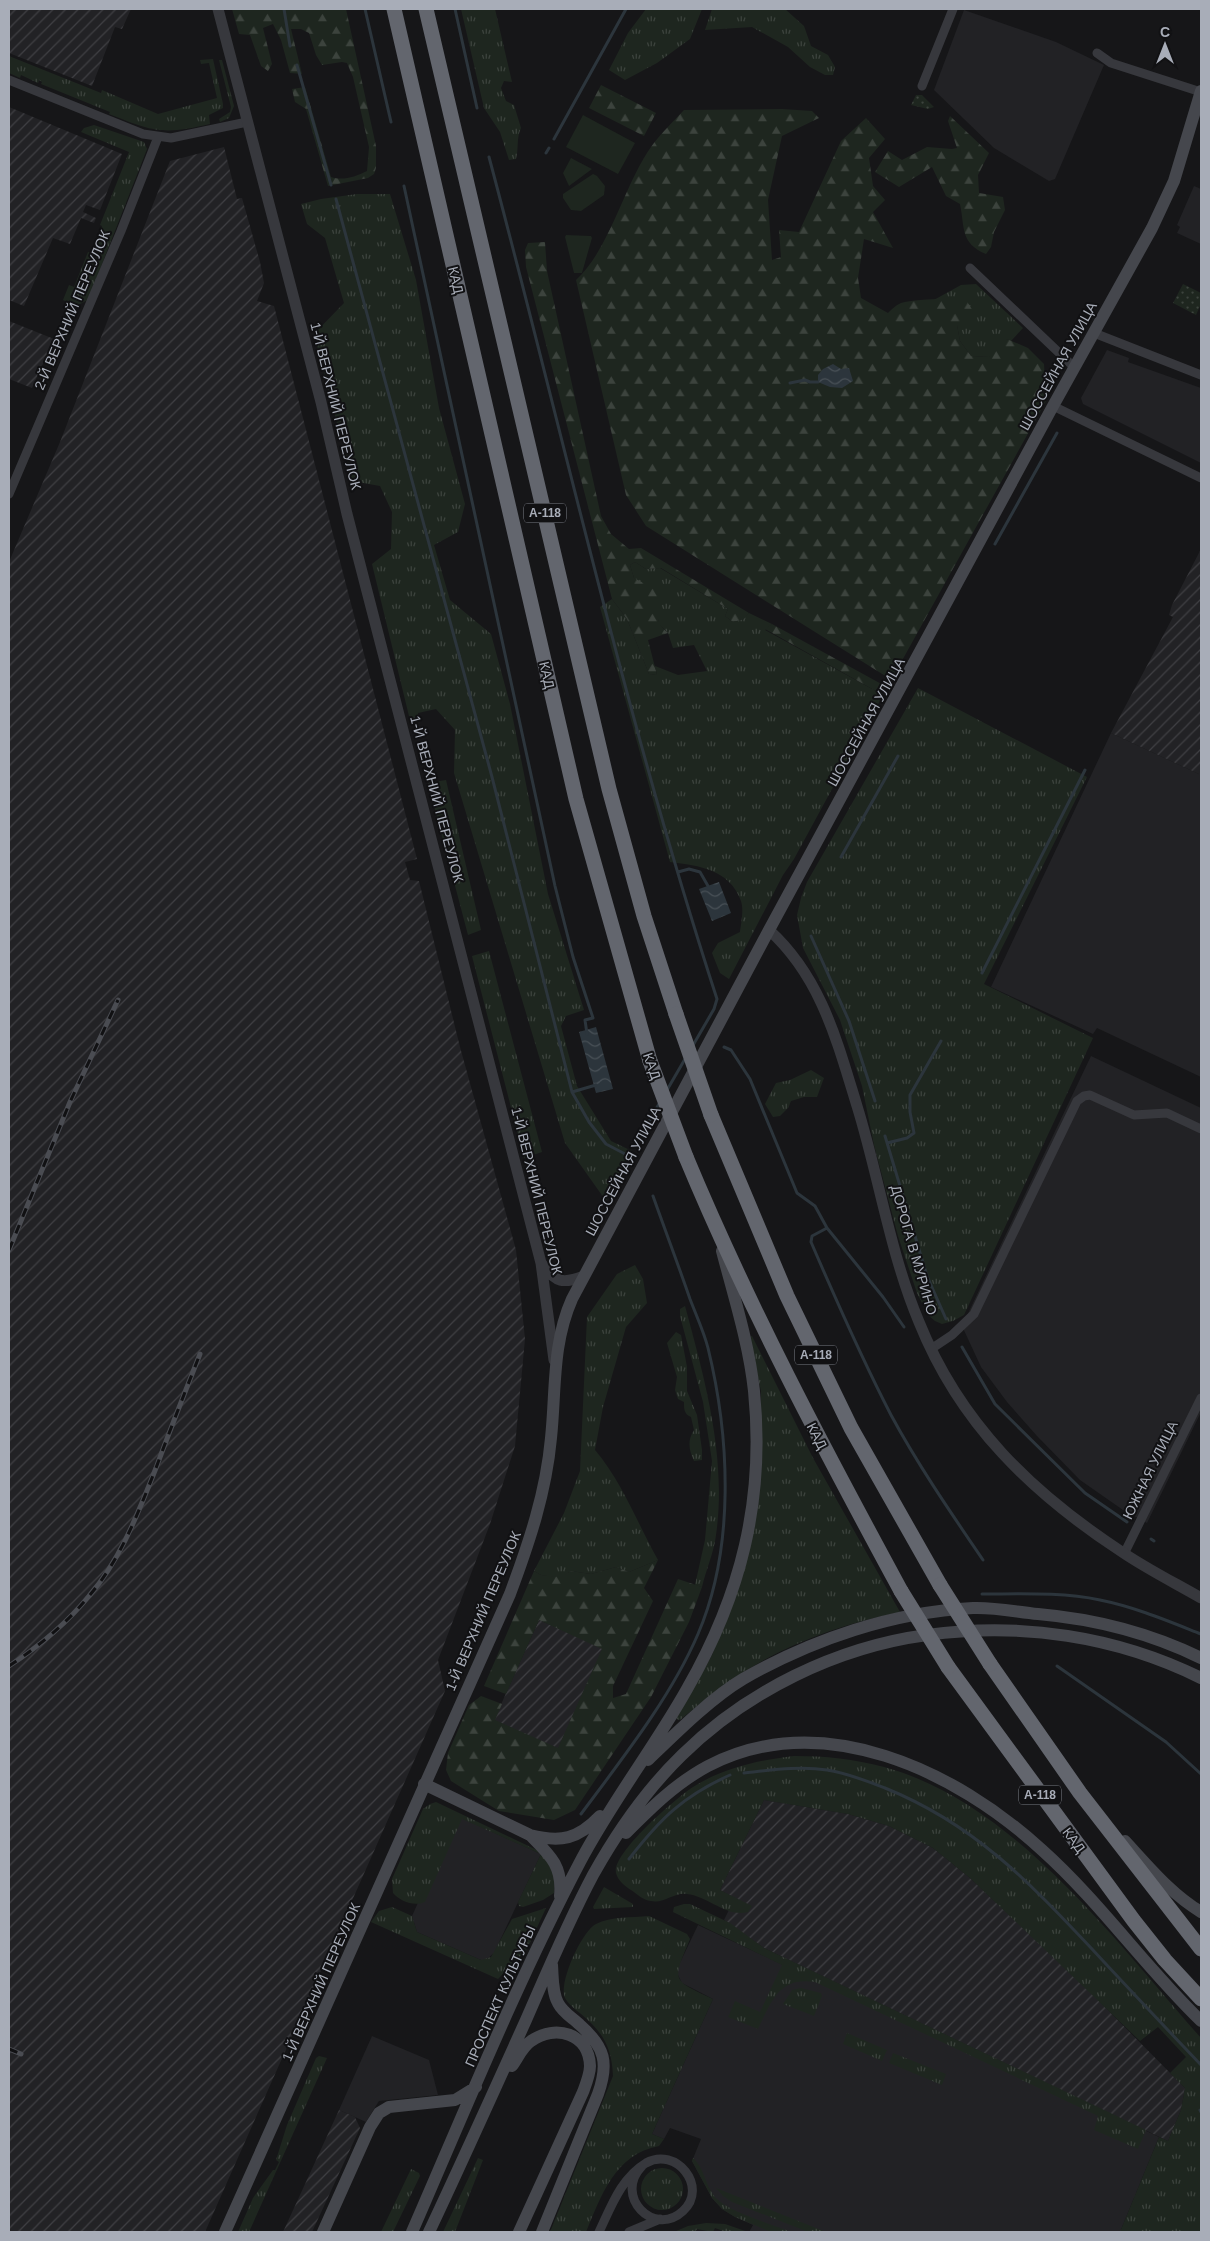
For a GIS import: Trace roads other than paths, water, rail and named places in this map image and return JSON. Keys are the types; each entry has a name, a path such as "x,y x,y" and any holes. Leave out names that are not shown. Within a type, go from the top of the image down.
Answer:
{"highway":[{"name":"КАД","path":"394,9 576,799 650,1062 716,1231 819,1440 901,1590 948,1668 1134,1921 1165,1960 1201,1999"},
{"name":"А-118","path":"426,9 609,789 644,916 711,1115 791,1304 851,1428 940,1585 990,1664 1080,1793 1201,1949"}],"main road":[{"name":"ШОССЕЙНАЯ УЛИЦА","path":"554,1366 561,1326 584,1276 1053,406 1152,228 1174,181 1201,91"},
{"path":"628,1780 700,1666 719,1627 745,1552 755,1487 756,1437 754,1391 746,1341 716,1231"},
{"name":"1-Й ВЕРХНИЙ ПЕРЕУЛОК","path":"226,2232 510,1594 532,1532 545,1484 551,1438 554,1366"},
{"path":"628,1780 678,1731 742,1680 809,1647 879,1622 932,1612 976,1608 1048,1614 1084,1619 1118,1627 1156,1639 1201,1658"},
{"path":"429,2232 552,1960 593,1875 655,1783 683,1754 719,1723 791,1678 825,1663 890,1641 972,1629 1055,1634 1096,1640 1142,1653 1201,1678"},
{"path":"609,1851 664,1797 677,1787 708,1766 740,1754 784,1745 809,1744 834,1745 876,1752 931,1773 970,1795 1025,1835 1057,1863 1175,1996 1201,2021"},
{"name":"ПРОСПЕКТ КУЛЬТУРЫ","path":"412,2232 559,1901 597,1829 628,1780"},
{"path":"424,1784 530,1835 546,1839 577,1836 590,1826 618,1797"},
{"path":"1080,1793 1162,1882 1201,1912"},
{"path":"530,1835 554,1859 561,1882 559,1901"},
{"path":"542,2232 598,2094 605,2064 600,2048 594,2038 565,2013 558,2003 554,1993 552,1960"},
{"path":"497,2083 530,2042 545,2033 571,2034 587,2051 590,2068 583,2092 519,2232"},
{"path":"323,2232 370,2127 379,2113 388,2107 455,2100 476,2087"}],"street":[{"path":"9,80 143,134 158,137 171,138 247,122 218,9"},
{"path":"922,86 953,9"},
{"path":"1097,53 1111,63 1201,91"},
{"name":"1-Й ВЕРХНИЙ ПЕРЕУЛОК","path":"247,122 321,402 347,514 541,1263 554,1366"},
{"name":"2-Й ВЕРХНИЙ ПЕРЕУЛОК","path":"9,494 121,231 158,137"},
{"path":"970,268 1075,368"},
{"path":"1094,333 1201,374"},
{"path":"1053,406 1201,478"},
{"name":"ДОРОГА В МУРИНО","path":"769,930 802,966 822,1002 833,1030 862,1123 903,1276 918,1321 949,1385 967,1413 1015,1468 1055,1505 1124,1554 1201,1598"},
{"path":"931,1349 952,1335 974,1314 1077,1101 1084,1096 1090,1096 1134,1115 1167,1113 1201,1129"},
{"path":"541,1263 553,1277 559,1280 566,1282 584,1276"},
{"name":"ЮЖНАЯ УЛИЦА","path":"1124,1554 1201,1398"},
{"path":"599,2232 619,2191 642,2166 652,2160 670,2160 685,2170 691,2180 691,2197 686,2208 672,2218 660,2219 629,2232"},
{"path":"642,2166 633,2181 633,2199 643,2213 660,2219"}],"water":[{"path":"833,364 841,369 849,368 853,381 842,388 830,387 818,382 818,375 823,369"},
{"path":"719,882 731,913 712,921 699,889"},
{"path":"596,1027 613,1089 596,1093 579,1032"}],"waterway":[{"path":"284,9 290,46"},
{"path":"365,9 391,122"},
{"path":"455,9 477,108"},
{"path":"554,139 626,9"},
{"path":"297,65 331,185"},
{"path":"546,153 549,148"},
{"path":"489,157 625,685 684,895 717,999 714,1009 692,1047"},
{"path":"404,186 555,886 573,957 593,1018 585,1020 587,1034"},
{"path":"336,199 492,777 572,1092 589,1122 606,1144 627,1155"},
{"path":"790,383 805,380 818,382"},
{"path":"995,544 1057,433"},
{"path":"841,857 898,756"},
{"path":"982,973 1085,770"},
{"path":"678,872 689,869 700,872 708,886"},
{"path":"811,936 849,1021 875,1101"},
{"path":"887,1143 907,1138 914,1133 910,1112 910,1095 941,1041"},
{"path":"724,1047 731,1050 750,1079 797,1193 815,1206 827,1228 883,1297 904,1327"},
{"path":"667,1090 685,1059"},
{"path":"572,1092 596,1085"},
{"path":"641,1136 660,1102"},
{"path":"885,1136 927,1276 946,1319"},
{"path":"581,1814 645,1727 687,1658 710,1601 718,1566 723,1529 724,1455 721,1419 708,1348 653,1196"},
{"path":"827,1228 812,1236 811,1242 860,1351 891,1415 912,1452 983,1560"},
{"path":"962,1347 995,1404 1085,1493 1127,1522"},
{"path":"982,1594 1086,1597 1139,1610 1201,1634"},
{"path":"1057,1666 1166,1742 1201,1774"},
{"path":"744,1773 796,1768 834,1771 885,1788 917,1802 946,1819 998,1856 1045,1900 1201,2065"},
{"path":"629,1859 662,1820 686,1800 730,1775"}],"railway":[{"path":"9,1250 70,1102 118,1000"},
{"path":"9,1666 41,1643 71,1616 100,1582 120,1551 156,1468 200,1354"},
{"path":"9,2049 21,2054"}]}
